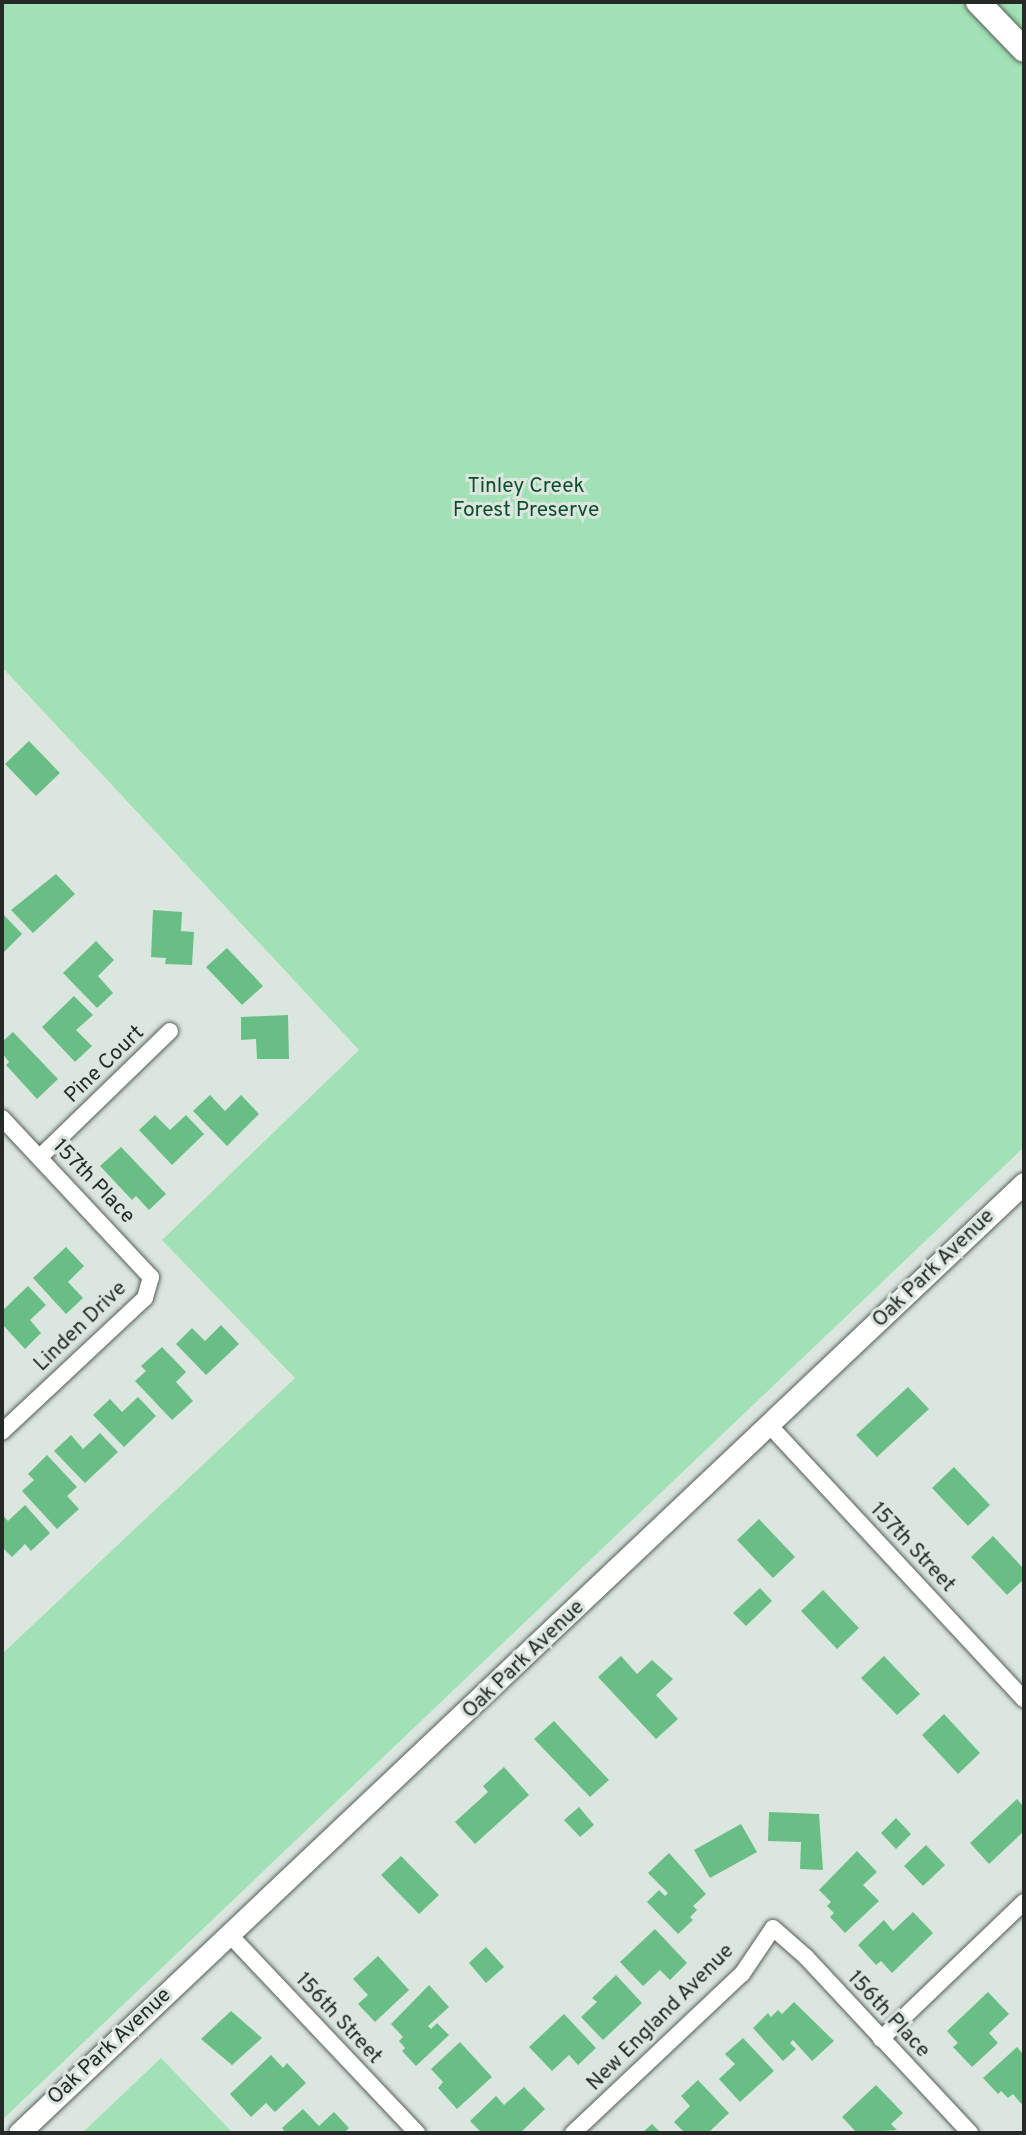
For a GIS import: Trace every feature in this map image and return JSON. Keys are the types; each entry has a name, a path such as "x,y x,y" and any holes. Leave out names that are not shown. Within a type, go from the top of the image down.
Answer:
{"main road":[{"path":"978,2 1024,50"}],"street":[{"name":"Pine Court","path":"40,1157 170,1031"},
{"name":"157th Place","path":"2,1118 151,1277"},
{"name":"Oak Park Avenue","path":"19,2133 770,1426 1024,1183"},
{"name":"Linden Drive","path":"2,1432 145,1298 151,1277"},
{"name":"157th Street","path":"770,1426 1024,1699"},
{"path":"881,2039 1024,1902"},
{"name":"156th Place","path":"774,1928 806,1957 965,2132"},
{"name":"New England Avenue","path":"573,2133 742,1974 774,1928"},
{"name":"156th Street","path":"229,1934 417,2133"}],"green space":[{"name":"Tinley Creek Forest Preserve","path":"2,2 1019,2 1024,7 1024,1147 2,2120 2,1654 295,1378 162,1240 359,1050 2,667"},
{"path":"161,2058 233,2133 82,2133"}],"building":[{"path":"29,741 60,773 36,796 5,764"},
{"path":"56,874 75,894 33,933 11,910"},
{"path":"153,910 182,912 181,931 194,932 192,965 165,964 166,958 151,957"},
{"path":"2,913 22,934 2,954"},
{"path":"96,941 114,960 98,976 113,993 97,1008 63,973"},
{"path":"227,948 263,986 242,1005 206,967"},
{"path":"74,996 93,1015 76,1030 92,1046 75,1062 42,1027"},
{"path":"288,1015 289,1059 257,1059 256,1039 241,1040 241,1017"},
{"path":"13,1032 58,1079 37,1099 6,1065 9,1062 2,1053 2,1042"},
{"path":"210,1095 225,1111 241,1095 259,1114 227,1146 193,1111"},
{"path":"155,1115 170,1130 186,1115 204,1134 172,1165 139,1130"},
{"path":"121,1147 166,1194 149,1210 136,1196 132,1200 100,1166"},
{"path":"66,1247 84,1266 68,1282 83,1298 66,1314 33,1278"},
{"path":"28,1286 46,1305 30,1320 41,1333 25,1349 2,1324 2,1311"},
{"path":"221,1325 239,1344 206,1375 176,1344 192,1328 205,1341"},
{"path":"162,1347 186,1372 176,1382 193,1401 172,1420 135,1381 146,1371 141,1366"},
{"path":"908,1387 929,1409 877,1457 856,1435"},
{"path":"138,1397 156,1416 124,1447 93,1415 110,1399 122,1412"},
{"path":"100,1433 118,1452 85,1483 54,1451 71,1435 83,1449"},
{"path":"47,1455 77,1487 67,1496 79,1509 57,1529 22,1491 34,1480 28,1474"},
{"path":"954,1467 990,1505 968,1526 932,1488"},
{"path":"25,1505 50,1533 31,1551 25,1544 12,1557 2,1547 2,1514 8,1521"},
{"path":"759,1519 795,1557 773,1578 737,1540"},
{"path":"993,1536 1024,1569 1024,1579 1007,1595 971,1557"},
{"path":"760,1588 772,1601 746,1626 733,1613"},
{"path":"823,1590 859,1628 837,1649 801,1611"},
{"path":"621,1656 637,1674 652,1660 673,1679 656,1695 678,1719 656,1739 598,1677"},
{"path":"884,1656 920,1694 897,1715 861,1678"},
{"path":"944,1714 980,1753 958,1774 922,1735"},
{"path":"554,1721 609,1780 590,1797 534,1739"},
{"path":"504,1767 529,1795 475,1844 455,1822 488,1792 483,1786"},
{"path":"1017,1799 1024,1807 1024,1831 989,1864 970,1843"},
{"path":"579,1807 594,1825 580,1837 564,1820"},
{"path":"769,1812 819,1814 823,1870 800,1869 801,1842 768,1841"},
{"path":"896,1818 911,1834 896,1849 881,1833"},
{"path":"741,1824 757,1852 710,1878 694,1850"},
{"path":"926,1845 945,1865 923,1886 904,1866"},
{"path":"857,1851 877,1872 863,1885 879,1901 845,1933 830,1917 834,1913 827,1906 831,1902 819,1890"},
{"path":"669,1853 706,1894 693,1906 697,1910 690,1917 693,1920 678,1934 647,1902 659,1890 665,1896 668,1893 648,1873"},
{"path":"401,1856 439,1895 419,1914 381,1875"},
{"path":"913,1912 933,1933 892,1973 881,1961 876,1965 858,1945 884,1920 893,1931"},
{"path":"655,1929 687,1963 670,1980 660,1970 643,1986 620,1962"},
{"path":"486,1947 504,1967 486,1983 469,1963"},
{"path":"378,1956 409,1990 375,2022 358,2004 368,1995 353,1979"},
{"path":"616,1975 642,2003 603,2040 581,2017 597,2002 592,1998"},
{"path":"429,1985 449,2007 428,2026 431,2029 437,2023 449,2035 416,2066 402,2051 405,2048 399,2041 403,2037 391,2024"},
{"path":"988,1992 1009,2014 989,2033 998,2043 972,2067 953,2047 958,2043 947,2031"},
{"path":"794,2002 834,2041 812,2061 793,2040 790,2043 796,2049 783,2061 753,2028 768,2013 771,2017 778,2010 782,2014"},
{"path":"231,2011 262,2038 232,2065 201,2039"},
{"path":"564,2014 596,2048 578,2065 569,2055 552,2071 529,2047"},
{"path":"743,2038 774,2071 740,2102 719,2079 735,2064 725,2054"},
{"path":"460,2042 492,2077 457,2109 438,2088 443,2082 431,2069"},
{"path":"1017,2047 1024,2055 1024,2107 1013,2094 1008,2098 1001,2091 998,2094 983,2078"},
{"path":"271,2055 283,2068 287,2063 306,2083 275,2112 266,2103 251,2117 230,2094"},
{"path":"698,2080 729,2113 708,2133 685,2133 674,2122 690,2106 681,2096"},
{"path":"876,2085 903,2113 891,2124 897,2130 857,2133 842,2117"},
{"path":"524,2087 545,2109 520,2133 482,2133 470,2121 496,2096 504,2105"},
{"path":"303,2109 319,2126 334,2112 349,2128 344,2133 286,2133 282,2128"},
{"path":"652,2124 661,2133 642,2133"}]}
